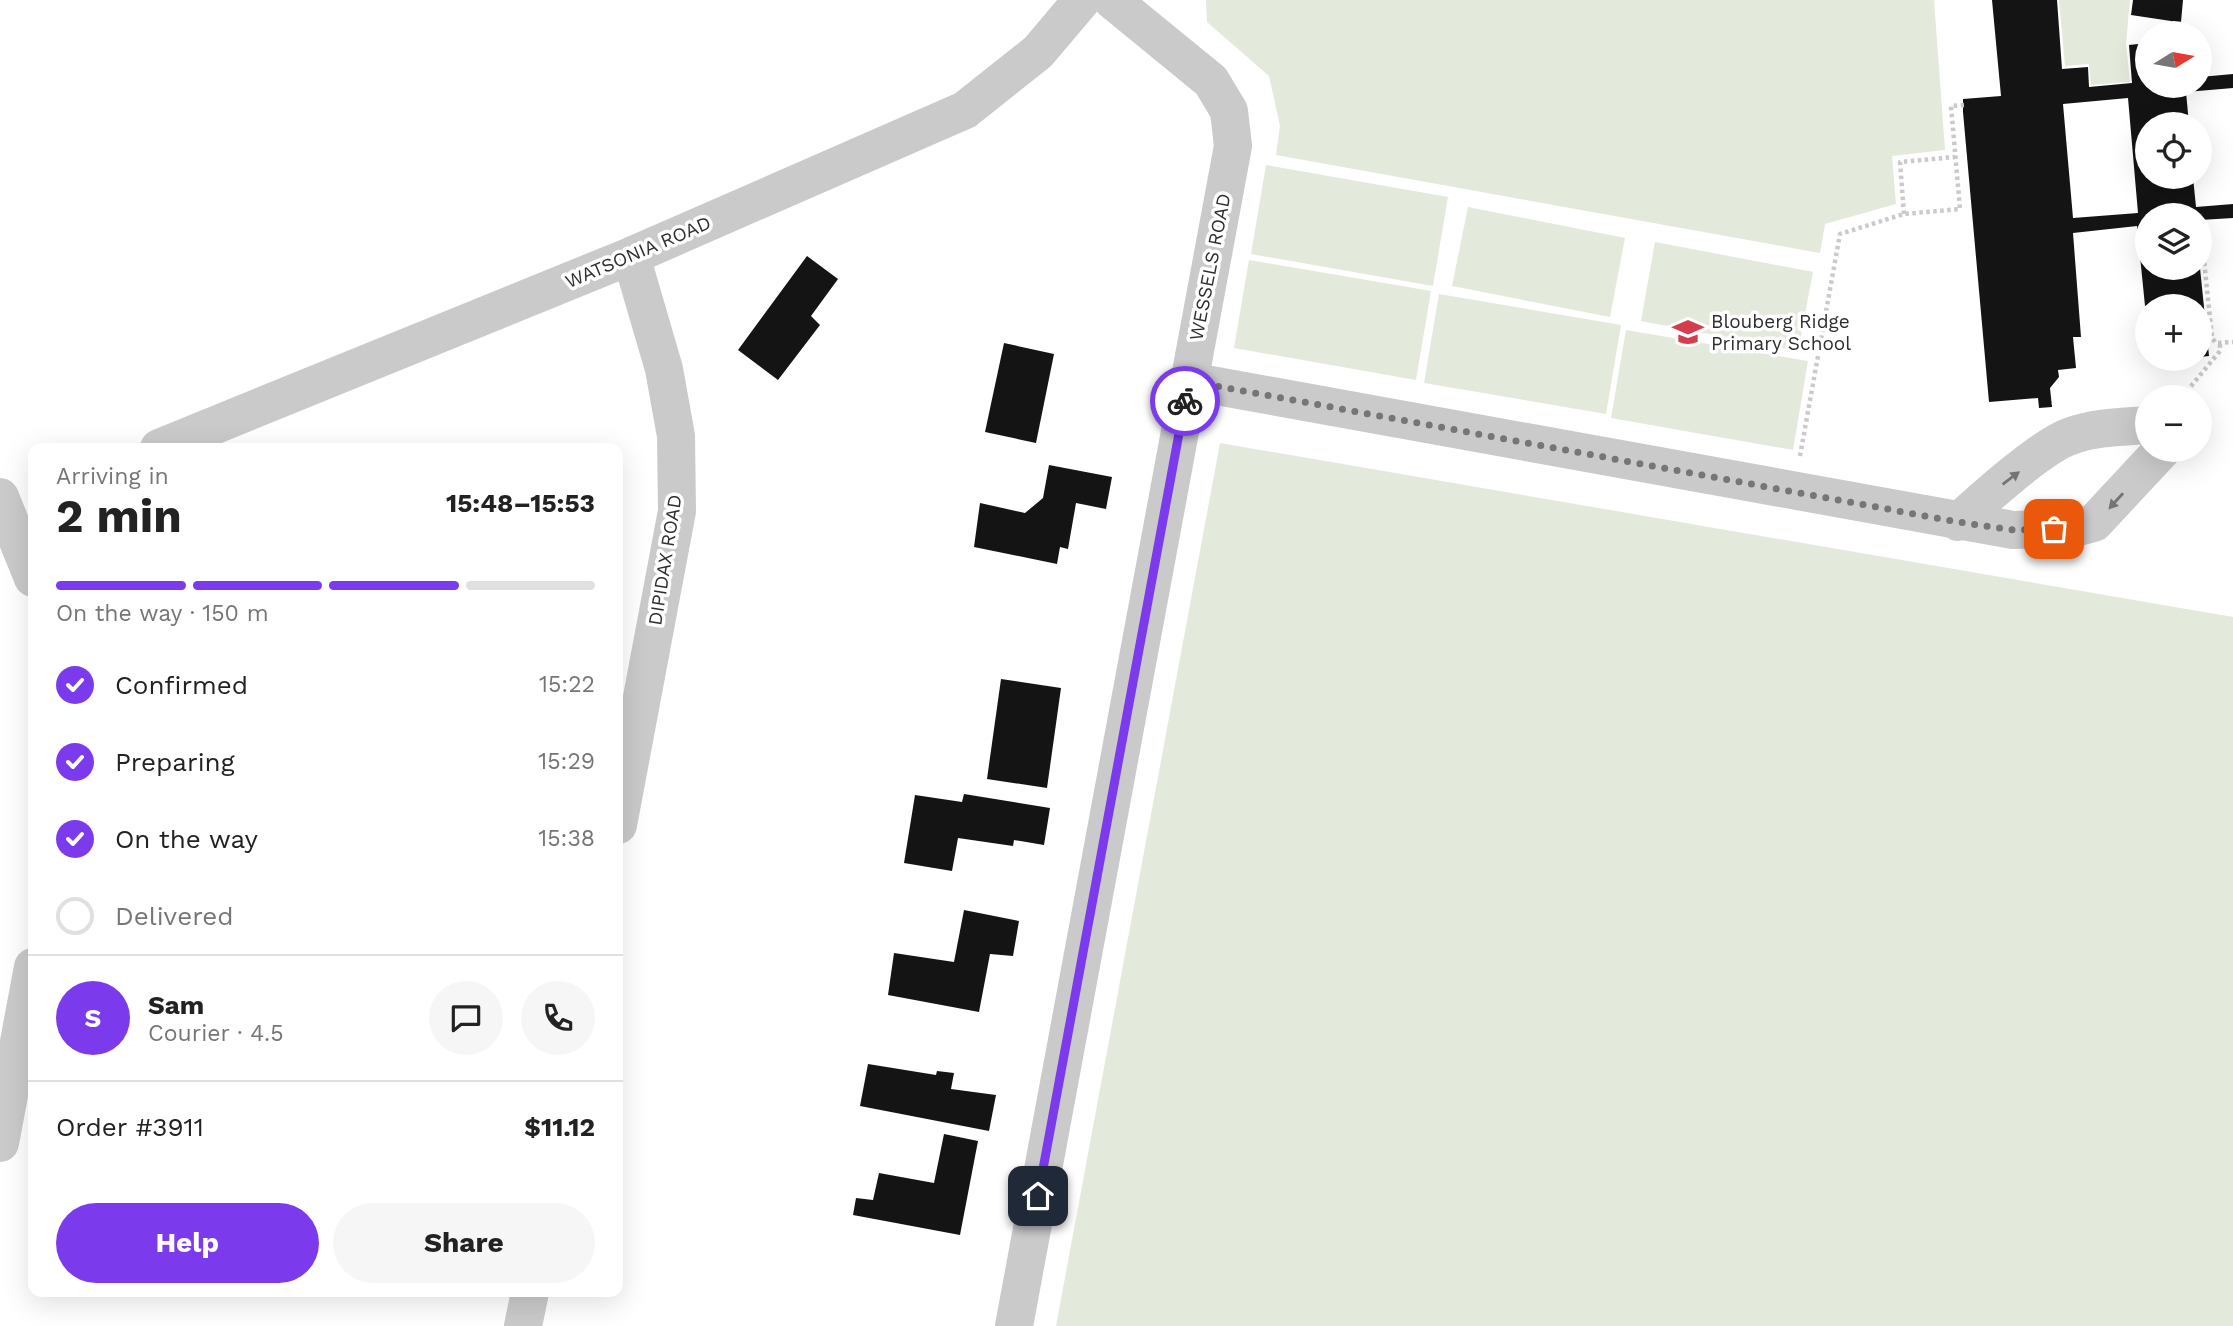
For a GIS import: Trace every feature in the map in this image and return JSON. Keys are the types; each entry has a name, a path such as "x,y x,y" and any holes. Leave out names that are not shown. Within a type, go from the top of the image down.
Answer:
{"street":[{"name":"WATSONIA ROAD","path":"171,443 631,256 965,110 1038,52 1082,0"},
{"name":"WESSELS ROAD","path":"1014,1326 1233,146 1229,111 1211,81 1112,0"},
{"name":"DIPIDAX ROAD","path":"623,798 677,511 676,436 664,369 631,256"},
{"path":"1189,381 2013,530 2086,527 2100,519 2151,462"},
{"path":"1958,522 1981,500 2069,436 2100,429 2135,426"},
{"path":"10,505 28,562"},
{"path":"0,1143 28,994"},
{"path":"523,1326 529,1297"}],"path":[{"path":"1812,463 1799,460 1840,234 1904,214 1960,209 1951,106 1964,105"},
{"path":"1904,214 1900,162 1955,157"},
{"path":"2206,280 2212,338 2220,343 2233,342"},
{"path":"2192,385 2220,351 2220,343"}],"shaded area":[{"path":"1206,0 1934,0 1945,150 1892,156 1896,204 1825,224 1820,253 1276,155 1280,126 1269,76 1207,22"},
{"path":"2059,0 2130,0 2126,44 2130,82 2091,85 2089,64 2065,66"},
{"path":"1266,165 1448,197 1433,286 1251,254"},
{"path":"1468,207 1625,238 1610,317 1452,286"},
{"path":"1655,242 1813,272 1798,351 1641,321"},
{"path":"1249,260 1431,291 1416,380 1234,348"},
{"path":"1439,294 1621,325 1606,414 1424,383"},
{"path":"1626,330 1808,361 1793,450 1611,418"},
{"path":"1220,443 2233,617 2233,1326 1056,1326"}],"building":[{"path":"1992,0 2057,0 2062,69 2088,67 2089,87 2132,83 2129,45 2135,44 2135,98 2187,98 2188,112 2135,112 2135,178 2128,98 2063,104 2073,218 2135,213 2135,226 2073,233 2081,337 2073,337 2076,368 2058,370 2059,377 2050,388 2052,407 2039,408 2038,398 1989,402 1963,99 2001,96"},
{"path":"2133,0 2183,0 2181,21 2131,15"},
{"path":"2233,74 2233,88 2212,90 2212,76"},
{"path":"2136,189 2194,189 2196,203 2137,203"},
{"path":"2233,204 2233,218 2212,219 2212,206"},
{"path":"807,256 838,279 811,316 820,325 778,380 738,350"},
{"path":"2142,280 2201,280 2203,294 2144,294"},
{"path":"1004,343 1054,354 1036,443 985,432"},
{"path":"1049,465 1112,477 1106,509 1076,503 1068,549 1060,547 1057,564 974,547 980,503 1025,513 1043,498"},
{"path":"1001,679 1061,688 1047,788 987,779"},
{"path":"964,794 1050,808 1044,845 1014,840 1013,846 958,838 952,871 904,863 915,795 962,802"},
{"path":"964,910 1019,921 1013,956 990,954 979,1012 888,995 894,953 954,962"},
{"path":"868,1064 936,1075 937,1071 954,1073 951,1089 996,1095 989,1131 860,1106"},
{"path":"944,1134 978,1141 960,1235 853,1215 856,1198 873,1200 879,1173 934,1183"}],"way so far":[{"path":"1185,401 1189,381 1958,522 2013,530 2054,529"}],"place":[{"name":"Blouberg Ridge Primary School","path":"1688,332"}],"route":[{"path":"1038,1196 1185,401"}]}
